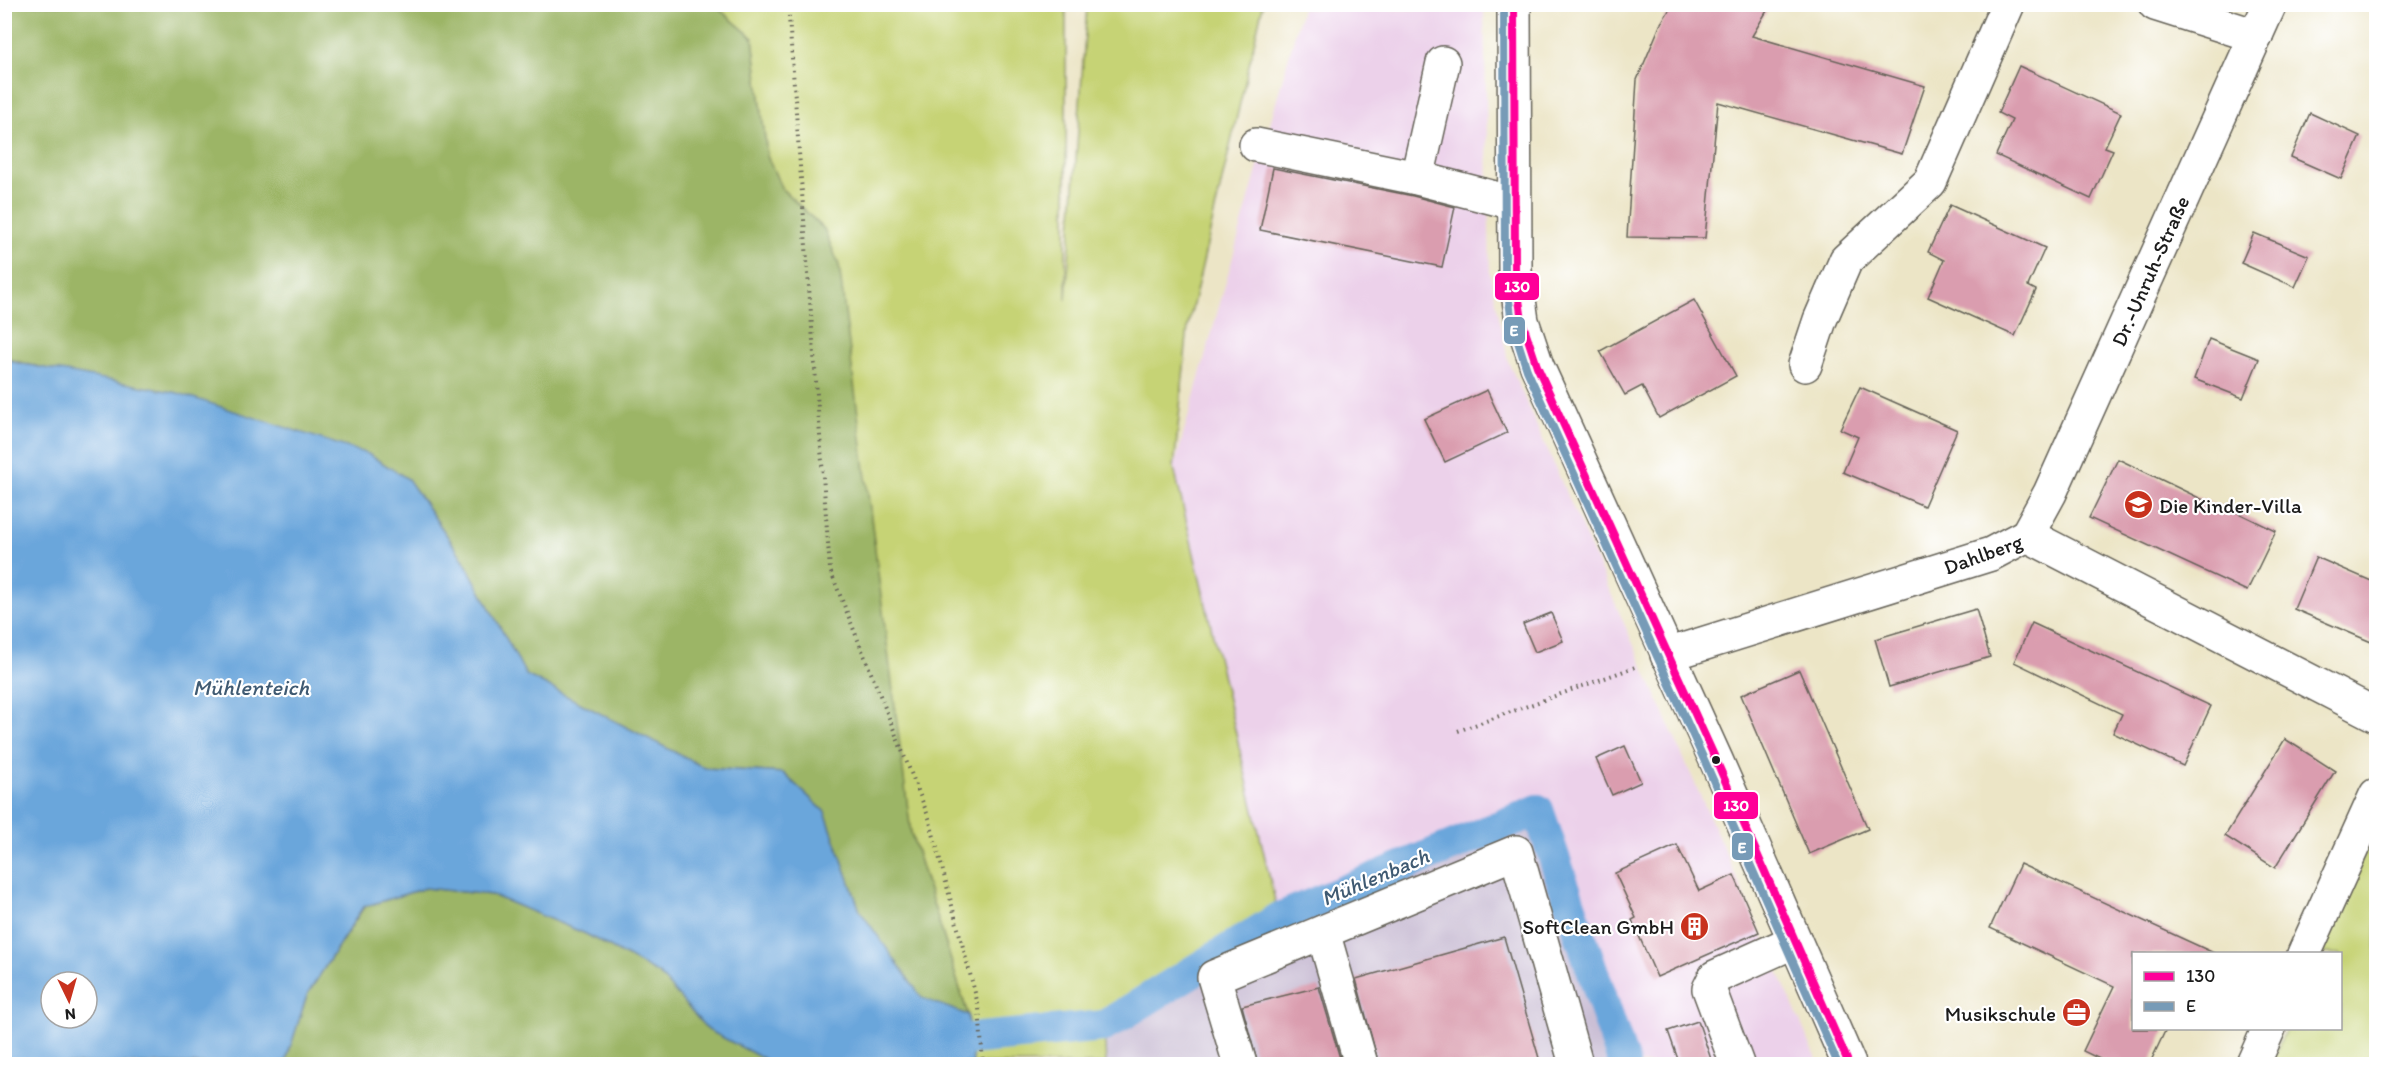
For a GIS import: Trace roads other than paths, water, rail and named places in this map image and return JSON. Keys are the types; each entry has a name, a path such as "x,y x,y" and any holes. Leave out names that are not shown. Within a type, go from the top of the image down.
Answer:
{"street":[{"path":"1514,4 1515,271 1522,321 1537,366 1716,760 1849,1065"},
{"path":"1805,365 1820,320 1846,260 1930,182 2008,4"},
{"path":"2156,4 2256,36"},
{"name":"Dr.-Unruh-Straße","path":"2027,535 2050,493 2270,4"},
{"path":"1417,178 1443,63"},
{"path":"1256,145 1417,178 1514,203"},
{"name":"Dahlberg","path":"1667,655 1991,554 2027,535 2376,715"},
{"path":"2305,952 2376,795"},
{"path":"1240,1065 1214,977 1516,852 1576,1065"},
{"path":"1323,932 1361,1065"},
{"path":"1737,1065 1709,989 1715,977 1795,941"},
{"path":"2253,1065 2269,1030"}],"water":[{"name":"Mühlenteich","path":"4,358 18,363 178,393 368,454 408,479 463,559 526,675 705,768 783,773 825,812 860,911 922,998 968,1015 973,1064 774,1064 708,1030 659,974 586,934 492,895 425,888 363,907 307,995 285,1064 5,1064"}],"waterway":[{"name":"Mühlenbach","path":"970,1039 1104,1026 1279,918 1538,810 1624,1064"}],"place":[{"name":"Die Kinder-Villa","path":"2138,505"},
{"name":"SoftClean GmbH","path":"1695,926"},
{"name":"Musikschule","path":"2077,1013"}]}
